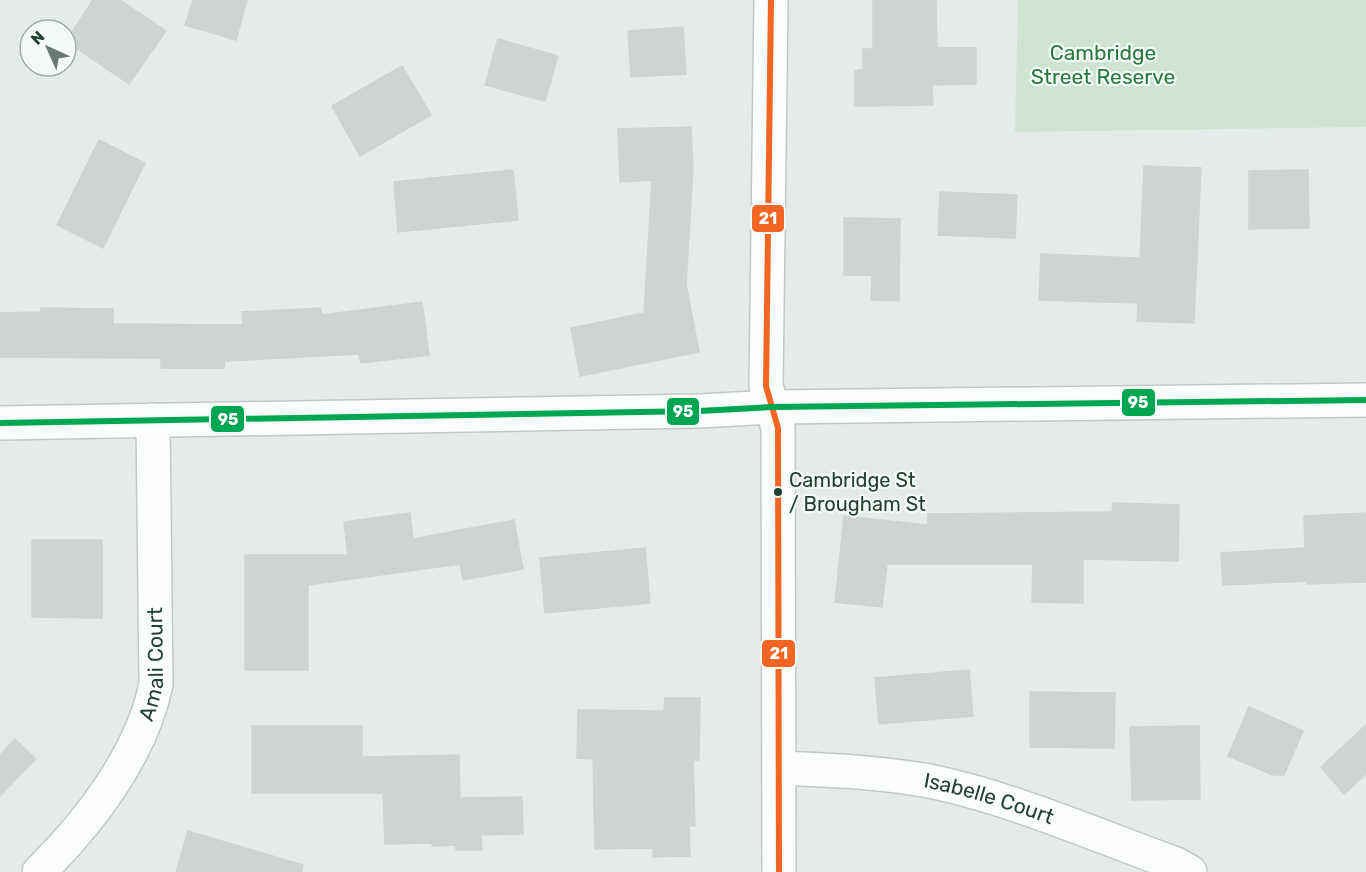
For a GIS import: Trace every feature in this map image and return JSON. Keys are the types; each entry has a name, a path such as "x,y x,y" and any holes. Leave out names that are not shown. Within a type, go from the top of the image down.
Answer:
{"street":[{"path":"771,0 766,386 778,428 779,872"},
{"path":"0,423 699,411 772,407 1366,400"},
{"name":"Amali Court","path":"39,872 74,837 108,790 152,707 156,684 153,420"},
{"name":"Isabelle Court","path":"779,768 863,771 931,782 989,797 1176,864 1190,872"}],"green space":[{"name":"Cambridge Street Reserve","path":"1018,0 1366,0 1366,127 1015,132"}],"building":[{"path":"93,0 120,0 166,31 129,84 78,49 78,23"},
{"path":"193,0 247,0 236,40 185,25"},
{"path":"873,0 936,0 937,48 976,48 976,84 932,85 933,105 855,106 855,71 863,69 863,49 873,49"},
{"path":"683,27 686,74 631,77 628,31"},
{"path":"498,39 558,56 545,101 485,85"},
{"path":"402,66 431,115 360,156 332,106"},
{"path":"691,127 693,169 686,284 699,352 580,376 571,328 644,313 652,180 620,182 618,129"},
{"path":"99,140 145,163 103,248 57,225"},
{"path":"1144,166 1201,168 1194,323 1137,321 1138,303 1039,300 1041,254 1140,258"},
{"path":"513,170 518,220 398,232 394,182"},
{"path":"1308,170 1309,228 1249,229 1249,171"},
{"path":"940,192 1017,195 1015,238 938,235"},
{"path":"844,218 900,219 899,301 871,300 872,275 844,275"},
{"path":"422,302 429,355 361,363 359,354 225,361 224,368 161,368 161,358 0,357 0,313 41,312 41,308 113,309 113,324 243,325 242,312 321,308 321,315"},
{"path":"1113,503 1179,505 1178,561 1083,559 1083,603 1032,602 1033,564 887,564 882,607 835,602 844,516 928,525 928,514 1112,512"},
{"path":"410,513 413,539 514,520 523,569 463,580 460,564 308,585 308,670 245,670 245,555 348,555 344,522"},
{"path":"1366,513 1366,582 1307,584 1307,581 1223,585 1221,553 1305,548 1304,516"},
{"path":"32,540 102,540 102,618 32,617"},
{"path":"645,548 650,603 545,613 540,558"},
{"path":"969,670 973,716 879,724 875,678"},
{"path":"1030,692 1115,693 1114,748 1030,747"},
{"path":"665,698 700,698 699,760 693,760 695,826 689,826 690,856 653,857 653,848 595,849 593,759 577,758 578,710 664,711"},
{"path":"1249,707 1303,731 1284,775 1273,775 1228,756"},
{"path":"1366,725 1366,774 1344,794 1321,767"},
{"path":"252,726 362,726 362,757 459,755 460,798 522,797 523,834 481,835 482,850 456,850 456,845 432,846 432,843 385,844 383,793 252,793"},
{"path":"1199,726 1200,799 1132,800 1130,727"},
{"path":"15,739 36,759 0,796 0,755"},
{"path":"188,831 303,865 302,872 176,872"}],"transit line":[{"name":"21","path":"771,0 766,386 778,428 779,872"},
{"name":"95","path":"0,423 699,411 773,407 1366,400"}],"place":[{"name":"Cambridge St / Brougham St","path":"778,492"}]}
